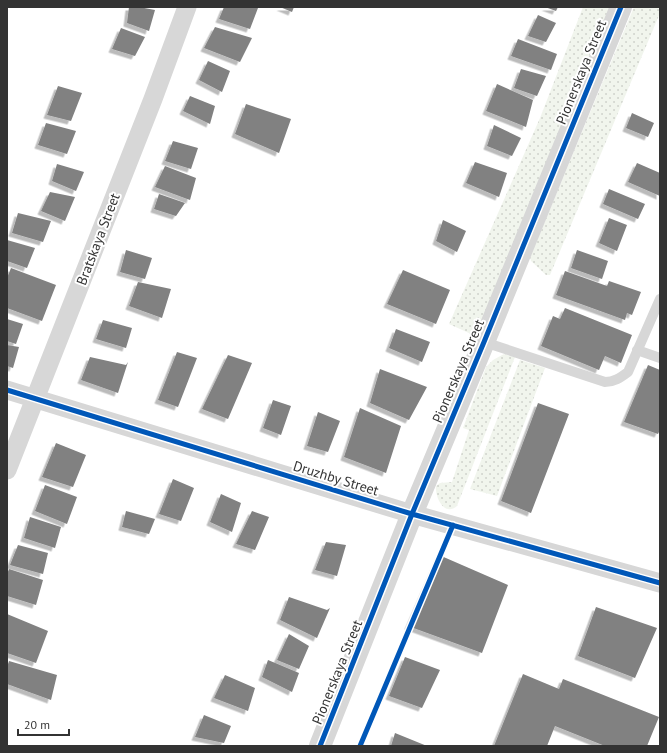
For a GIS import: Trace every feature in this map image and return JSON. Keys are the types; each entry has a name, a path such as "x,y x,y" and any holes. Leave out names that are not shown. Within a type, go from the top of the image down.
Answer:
{"street":[{"name":"Bratskaya Street","path":"7,470 154,99 187,7"},
{"name":"Pionerskaya Street","path":"320,746 412,514 621,7"},
{"name":"Druzhby Street","path":"7,390 412,514 660,583"}],"lane":[{"path":"484,342 605,382 614,381 628,372 660,299"},
{"path":"638,350 660,358"}],"shaded area":[{"path":"583,7 613,7 478,331 471,334 449,324 540,118"},
{"path":"634,7 660,7 660,13 550,275 546,275 531,261 530,257"},
{"path":"504,354 515,357 457,506 452,509 448,509 441,504 437,495 436,486 440,483 452,482 469,430 463,428 486,367 493,360"},
{"path":"520,360 545,368 497,496 470,489"}],"building":[{"path":"129,7 155,10 149,31 127,23"},
{"path":"224,7 258,8 250,29 219,19"},
{"path":"280,7 294,7 292,12"},
{"path":"545,7 558,7 556,11"},
{"path":"538,15 556,23 546,42 528,36"},
{"path":"215,27 252,38 240,62 204,48"},
{"path":"121,28 145,37 135,56 112,49"},
{"path":"518,39 557,54 551,70 511,56"},
{"path":"208,61 230,71 222,92 199,80"},
{"path":"521,69 546,76 537,96 514,88"},
{"path":"497,84 533,100 526,127 486,111"},
{"path":"58,86 82,93 71,121 47,115"},
{"path":"190,96 215,106 210,124 183,111"},
{"path":"246,104 291,119 279,153 235,134"},
{"path":"632,113 654,123 648,137 626,128"},
{"path":"46,123 76,131 67,154 38,145"},
{"path":"494,125 521,138 512,156 487,146"},
{"path":"173,141 198,148 191,169 165,161"},
{"path":"475,162 507,173 499,197 466,183"},
{"path":"637,163 660,173 660,196 628,182"},
{"path":"57,164 84,172 76,191 52,181"},
{"path":"165,166 196,178 190,200 155,187"},
{"path":"609,189 645,204 638,219 603,204"},
{"path":"50,192 75,197 65,221 41,211"},
{"path":"159,194 185,203 176,216 154,209"},
{"path":"18,213 51,221 43,242 12,233"},
{"path":"609,218 627,225 617,251 599,243"},
{"path":"443,220 466,231 457,252 436,241"},
{"path":"7,240 35,248 27,268 7,261"},
{"path":"126,250 152,258 145,279 120,272"},
{"path":"577,250 608,261 602,279 571,268"},
{"path":"11,268 56,285 42,321 7,308 7,278"},
{"path":"403,270 450,290 436,324 387,304"},
{"path":"565,271 607,286 609,281 641,292 632,315 627,313 625,320 556,295"},
{"path":"138,282 171,289 162,318 129,306"},
{"path":"565,308 632,335 621,363 605,356 599,370 541,346 553,316 560,319"},
{"path":"7,319 23,324 16,344 7,341"},
{"path":"103,320 132,328 126,348 96,339"},
{"path":"396,329 430,342 422,362 389,348"},
{"path":"7,345 19,347 13,368 7,366"},
{"path":"177,352 197,358 178,407 158,400"},
{"path":"228,355 252,363 228,419 202,409"},
{"path":"90,357 126,365 128,362 118,393 81,380"},
{"path":"648,365 660,370 660,430 658,434 624,422"},
{"path":"380,369 427,387 409,420 370,403"},
{"path":"273,400 291,406 281,435 263,428"},
{"path":"538,403 569,414 531,513 501,501"},
{"path":"360,408 401,426 386,473 344,457"},
{"path":"318,412 340,421 328,452 307,446"},
{"path":"56,443 86,455 73,487 42,477"},
{"path":"173,479 194,488 181,521 159,514"},
{"path":"45,485 77,497 67,524 35,511"},
{"path":"221,494 241,503 232,532 210,522"},
{"path":"126,511 155,519 149,534 122,527"},
{"path":"252,511 269,517 255,550 236,544"},
{"path":"30,517 61,527 55,548 24,538"},
{"path":"326,542 346,545 337,576 315,570"},
{"path":"18,545 48,553 43,574 10,565"},
{"path":"439,555 508,585 482,653 408,626"},
{"path":"9,569 43,580 36,605 7,596 7,574"},
{"path":"289,597 327,610 330,608 317,638 280,620"},
{"path":"596,607 657,628 635,678 578,656"},
{"path":"7,614 48,631 36,663 7,653"},
{"path":"289,634 309,646 299,669 277,660"},
{"path":"405,657 440,670 422,708 389,696"},
{"path":"268,660 299,673 292,692 262,677"},
{"path":"9,661 57,675 51,700 7,684 7,667"},
{"path":"523,674 559,689 563,679 659,717 647,746 605,746 555,726 547,746 494,746"},
{"path":"225,675 255,688 248,711 214,698"},
{"path":"204,715 231,726 224,743 195,737"},
{"path":"395,733 427,746 391,746"}],"cycle path":[{"path":"320,746 412,514 621,7"},
{"path":"7,390 412,514 660,583"},
{"path":"360,746 453,525"}]}
